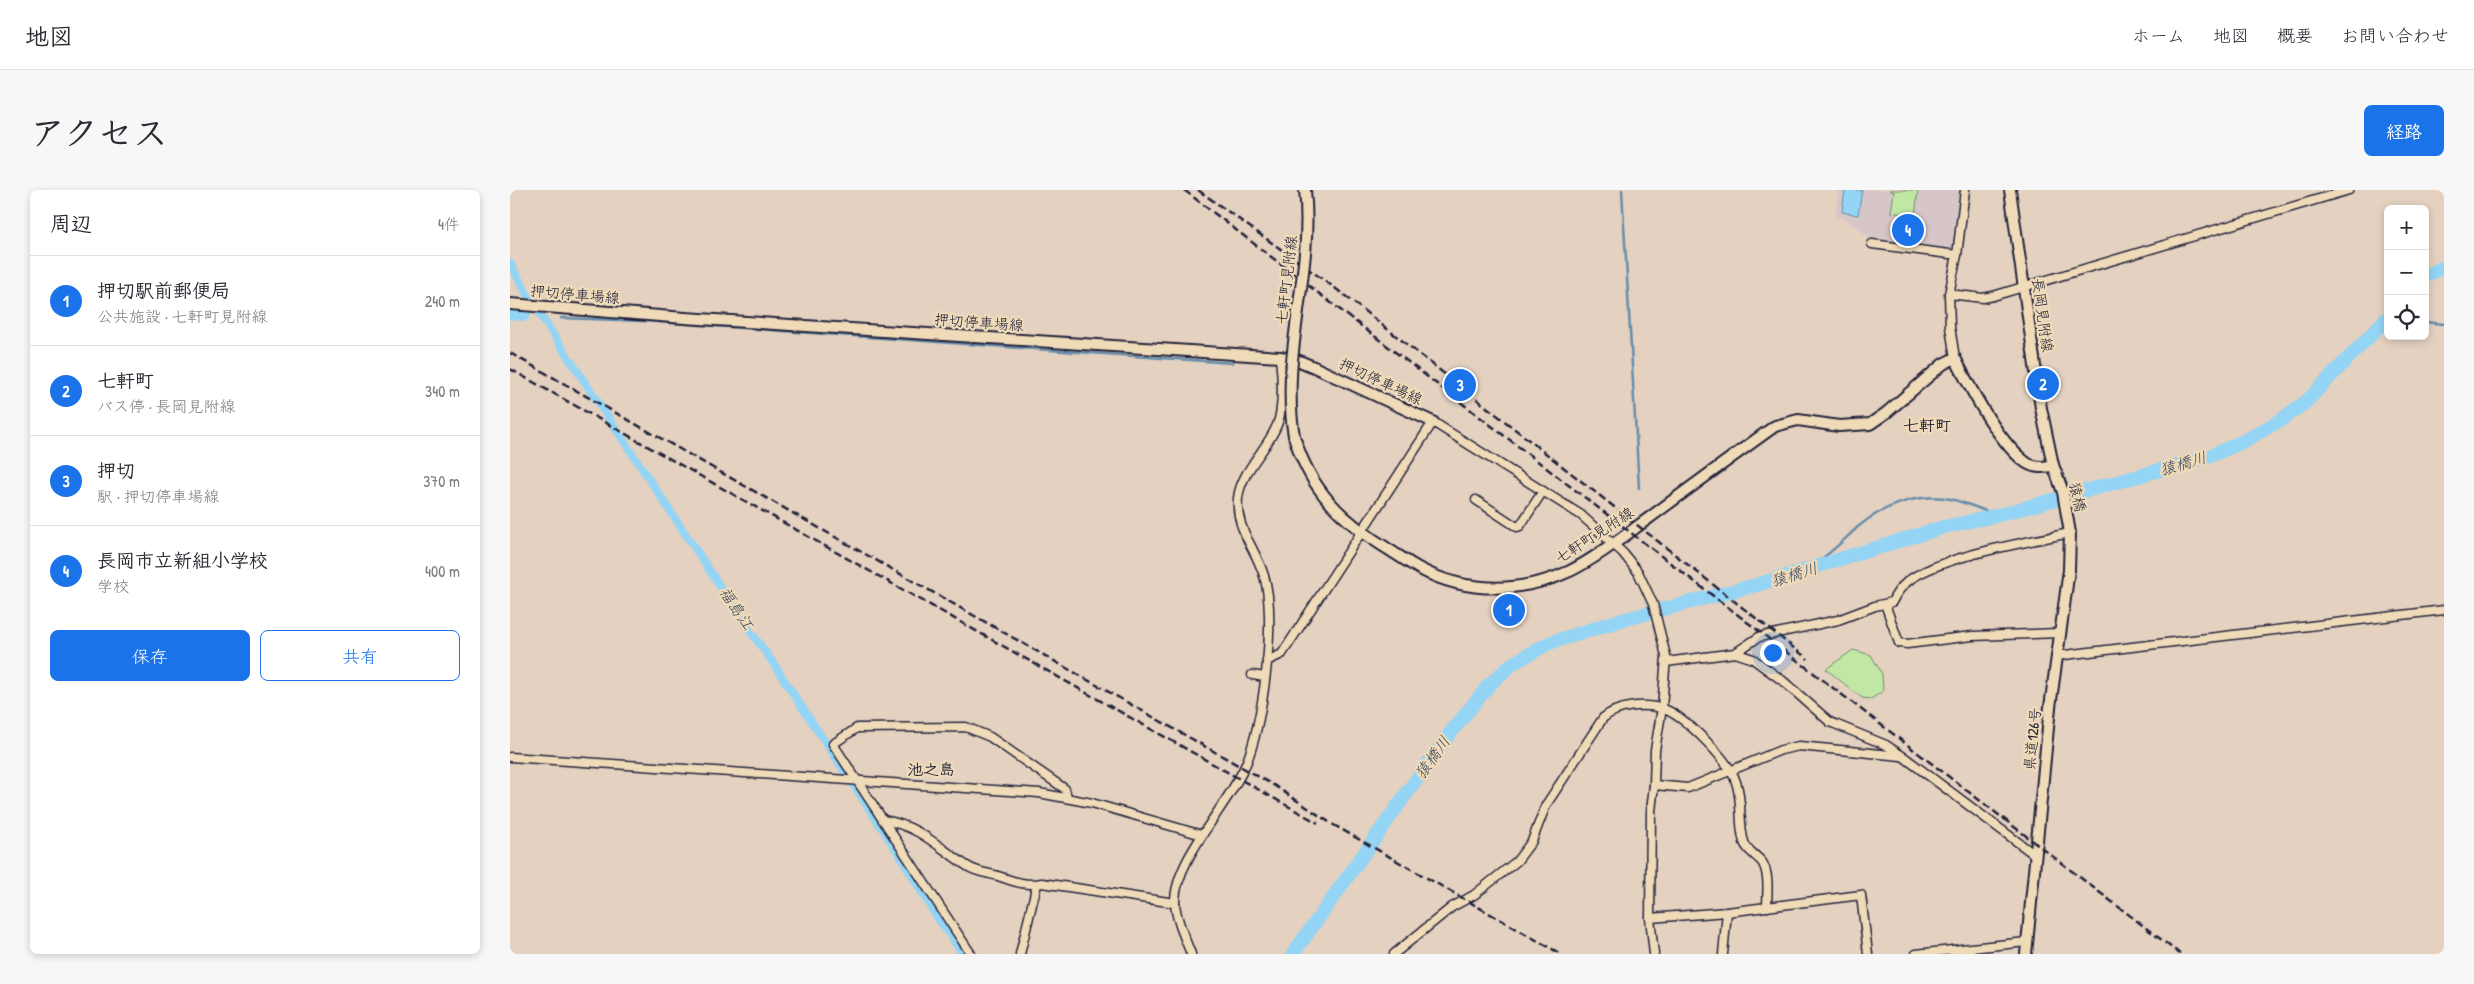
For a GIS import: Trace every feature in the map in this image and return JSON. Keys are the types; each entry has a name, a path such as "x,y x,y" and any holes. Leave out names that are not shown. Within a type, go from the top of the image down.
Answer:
{"main road":[{"name":"七軒町見附線","path":"1305,190 1307,232 1290,379 1289,407 1294,436 1313,481 1334,509 1360,532 1421,570 1457,583 1484,588 1513,587 1543,581 1572,570 1613,543 1775,426 1798,420 1839,426 1870,424 1886,413 1943,364 1955,358"},
{"name":"長岡見附線","path":"2010,190 2041,408 2055,469"},
{"name":"押切停車場線","path":"510,304 685,318 1280,357 1297,360 1314,367 1433,422"},
{"path":"1955,358 1970,389 2004,439 2025,462 2044,468 2055,469"},
{"name":"猿橋","path":"2055,469 2070,530"},
{"name":"県道126号","path":"2026,954 2056,656 2069,570 2070,530"}],"street":[{"path":"1955,358 1950,327 1949,294 1957,256 1965,190"},
{"path":"1949,294 1982,298 2349,190"},
{"path":"1872,244 1957,256"},
{"path":"1191,954 1175,903 1183,870 1202,835 1237,783 1247,761 1255,735 1265,677 1268,618 1265,577 1245,537 1238,518 1237,508 1240,487 1277,425 1281,380 1280,357"},
{"path":"1267,661 1282,654 1433,422 1581,515 1613,543 1631,562 1645,583 1654,604 1664,644 1666,662 1662,708 1655,750 1651,811 1650,918 1654,954"},
{"path":"1476,500 1517,527 1520,526 1543,491"},
{"path":"1735,653 1759,637 1838,620 1892,602 1897,592 1909,580 1957,559 2070,530"},
{"path":"1885,604 1900,643 1907,644 1972,636 2059,633"},
{"path":"2056,656 2444,610"},
{"path":"1666,662 1735,653 1753,659 1784,681 1830,722 1886,744 2036,855"},
{"path":"1252,675 1265,677"},
{"path":"1394,954 1452,908 1474,895 1517,861 1532,841 1546,805 1603,718 1615,709 1662,708 1681,719 1700,735 1731,770 1740,801 1746,847 1763,864 1766,876 1767,907"},
{"path":"970,954 833,744 857,728 966,727 990,737 1039,771 1064,789 1067,798"},
{"path":"1654,785 1688,788 1781,750 1799,746 1904,757"},
{"path":"510,757 1038,793 1067,798 1202,835"},
{"path":"882,820 894,822 925,834 969,867 1023,884 1037,884 1175,903"},
{"path":"1020,954 1037,884"},
{"path":"1650,918 1727,912 1861,895 1868,954"},
{"path":"1723,954 1727,912"},
{"path":"1916,954 2026,942"}],"shaded area":[{"path":"1839,190 1961,190 1954,252 1875,241 1845,219 1835,217"}],"green space":[{"path":"1889,190 1918,190 1915,216 1891,212 1894,192"},
{"path":"1853,650 1871,655 1882,674 1883,691 1871,699 1862,698 1826,669"}],"water":[{"path":"1845,190 1862,190 1858,215 1842,212"}],"waterway":[{"path":"1622,190 1639,488"},
{"name":"福島江","path":"510,263 529,298 743,621 771,660 901,857 936,916 963,954"},
{"name":"猿橋川","path":"2429,274 2444,267"},
{"path":"510,313 524,314"},
{"path":"561,318 644,321 1232,363"},
{"name":"猿橋川","path":"1293,954 1443,742 1489,685 1512,664 1549,643 1618,621 1760,584 1944,527 1999,515 2210,456 2244,441 2281,420 2307,401 2384,321"},
{"path":"2429,322 2444,324"},
{"path":"1795,574 1821,559 1868,519 1899,503 1922,498 1944,498 1999,515"}],"railway":[{"path":"1184,190 2180,954"},
{"path":"1198,190 1335,288 1808,659"},
{"path":"510,353 1275,786 1332,824 1561,954"},
{"path":"510,369 1318,823"}],"place":[{"name":"長岡市立新組小学校","path":"1908,230"},
{"name":"七軒町","path":"2043,384"},
{"name":"押切","path":"1460,385"},
{"name":"押切駅前郵便局","path":"1509,610"}],"district":[{"name":"七軒町","path":"1927,425"},
{"name":"池之島","path":"931,769"}]}
